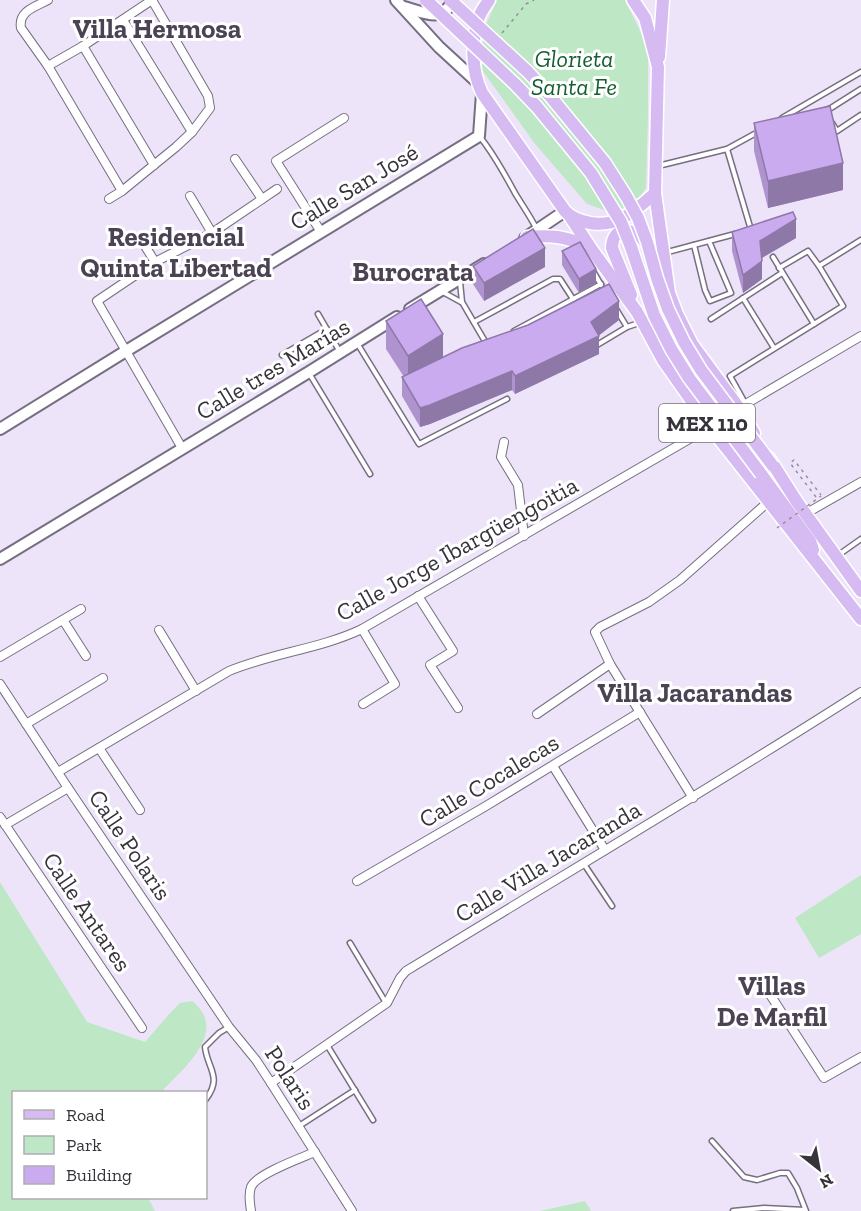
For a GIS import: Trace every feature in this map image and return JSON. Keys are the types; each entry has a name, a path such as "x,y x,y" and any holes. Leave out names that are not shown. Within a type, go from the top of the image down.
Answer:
{"main road":[{"path":"426,0 537,107 591,173 621,222 654,315 671,349 689,378 810,541 816,561"},
{"path":"400,4 440,15 450,6 452,0 528,72 605,163 638,218 668,309 684,342 701,370 773,466"},
{"path":"479,136 479,87 473,59 474,39 480,15 489,0"},
{"name":"MEX 110","path":"633,0 645,18 658,67 655,193 665,274 677,314 692,344 742,406 773,466 861,591"},
{"path":"658,67 663,0"},
{"path":"400,4 479,87"},
{"name":"MEX 110","path":"479,87 567,213 583,247 640,317 663,360 710,428 861,619"},
{"name":"Calle San José","path":"0,429 479,136"},
{"path":"527,236 567,213 580,221 598,225 614,222 634,212 655,193"},
{"path":"640,317 612,249 615,237 627,231 633,231 644,238 666,298 677,314"},
{"path":"527,236 564,237 583,247"},
{"name":"Calle tres Marías","path":"0,559 488,261"}],"street":[{"path":"48,0 22,14 21,28 48,66 122,191"},
{"path":"48,66 83,46 152,0 208,96 210,108 192,132 122,191 109,199"},
{"path":"123,20 192,132"},
{"path":"83,46 154,165"},
{"path":"321,232 276,160 344,118"},
{"path":"235,159 262,200"},
{"path":"182,448 97,301 154,262 212,233 277,189"},
{"path":"190,196 212,233"},
{"path":"140,238 154,262"},
{"path":"742,406 861,336"},
{"name":"Calle Jorge Ibargüengoitia","path":"58,772 229,671 346,636 362,629 710,428"},
{"path":"504,442 501,457 518,485 524,536"},
{"path":"805,514 821,500 861,482"},
{"path":"693,798 610,664 595,632 600,627 649,602 680,580 768,502"},
{"path":"418,596 453,651 430,665 458,708"},
{"path":"0,657 81,609"},
{"path":"63,620 86,656"},
{"path":"362,629 395,684 363,704"},
{"path":"159,630 196,691"},
{"path":"537,714 610,664"},
{"path":"26,724 103,678"},
{"name":"Calle Polaris","path":"0,684 229,1027"},
{"name":"Calle Villa Jacaranda","path":"271,1083 387,1003 406,971 693,798 861,692"},
{"name":"Calle Cocalecas","path":"357,881 640,712"},
{"path":"99,748 140,810"},
{"path":"553,766 605,850"},
{"path":"2,821 68,788"},
{"name":"Calle Antares","path":"2,821 142,1028"},
{"path":"760,979 824,1078 861,1057"},
{"name":"Polaris","path":"229,1027 271,1083 352,1211"},
{"path":"251,1211 249,1196 252,1184 262,1176 315,1152"}],"lane":[{"path":"773,123 861,72"},
{"path":"861,89 825,110 837,131 861,116"},
{"path":"782,118 792,117"},
{"path":"657,167 727,149 764,128"},
{"path":"479,136 489,148 530,215 527,236"},
{"path":"664,253 751,230 727,149"},
{"path":"819,266 861,240"},
{"path":"694,244 705,290 710,301 730,293 709,241"},
{"path":"742,406 730,376 843,306 808,251 779,267"},
{"path":"773,257 814,324"},
{"path":"591,266 606,293"},
{"path":"711,318 782,273"},
{"path":"459,279 462,302 488,345 477,349"},
{"path":"474,322 553,279 560,279 573,299"},
{"path":"507,335 601,284"},
{"path":"440,291 462,302"},
{"path":"743,298 774,348"},
{"path":"611,301 627,327"},
{"path":"318,314 340,353"},
{"path":"597,345 640,317"},
{"path":"282,355 327,329"},
{"path":"356,342 419,444 507,399"},
{"path":"309,372 370,474"},
{"path":"836,557 861,539"},
{"path":"583,863 612,906"},
{"path":"350,943 387,1003"},
{"path":"207,1097 214,1082 206,1047 219,1033 229,1027"},
{"path":"327,1045 373,1120"},
{"path":"299,1126 355,1090"},
{"path":"712,1141 744,1177 757,1180 788,1173 806,1211 764,1208 733,1211"}],"path":[{"path":"794,460 821,500 790,463 794,460"},
{"path":"777,528 821,500"}],"green space":[{"name":"Glorieta Santa Fe","path":"497,0 625,0 648,47 646,188 636,202 613,213 587,204 535,144 482,70 483,31"},
{"path":"861,875 861,934 819,958 795,918"},
{"path":"0,882 87,1022 145,1042 180,1003 192,1001 202,1013 206,1025 205,1037 199,1049 162,1091 12,1091 12,1199 149,1199 155,1211 0,1211"},
{"path":"585,1201 591,1211 540,1211"}],"building":[{"path":"830,106 843,163 768,181 754,123"},
{"path":"793,212 796,219 760,241 762,261 743,275 732,232"},
{"path":"533,229 545,248 484,283 473,266"},
{"path":"580,242 596,269 579,279 562,251"},
{"path":"609,284 619,301 591,322 599,336 515,376 512,371 420,408 402,377 462,348 528,325"},
{"path":"421,299 443,334 408,356 386,321"}],"district":[{"name":"Villa Hermosa","path":"157,29"},
{"name":"Residencial Quinta Libertad","path":"176,252"},
{"name":"Burocrata","path":"413,272"},
{"name":"Villa Jacarandas","path":"695,693"},
{"name":"Villas De Marfil","path":"772,1002"}]}
